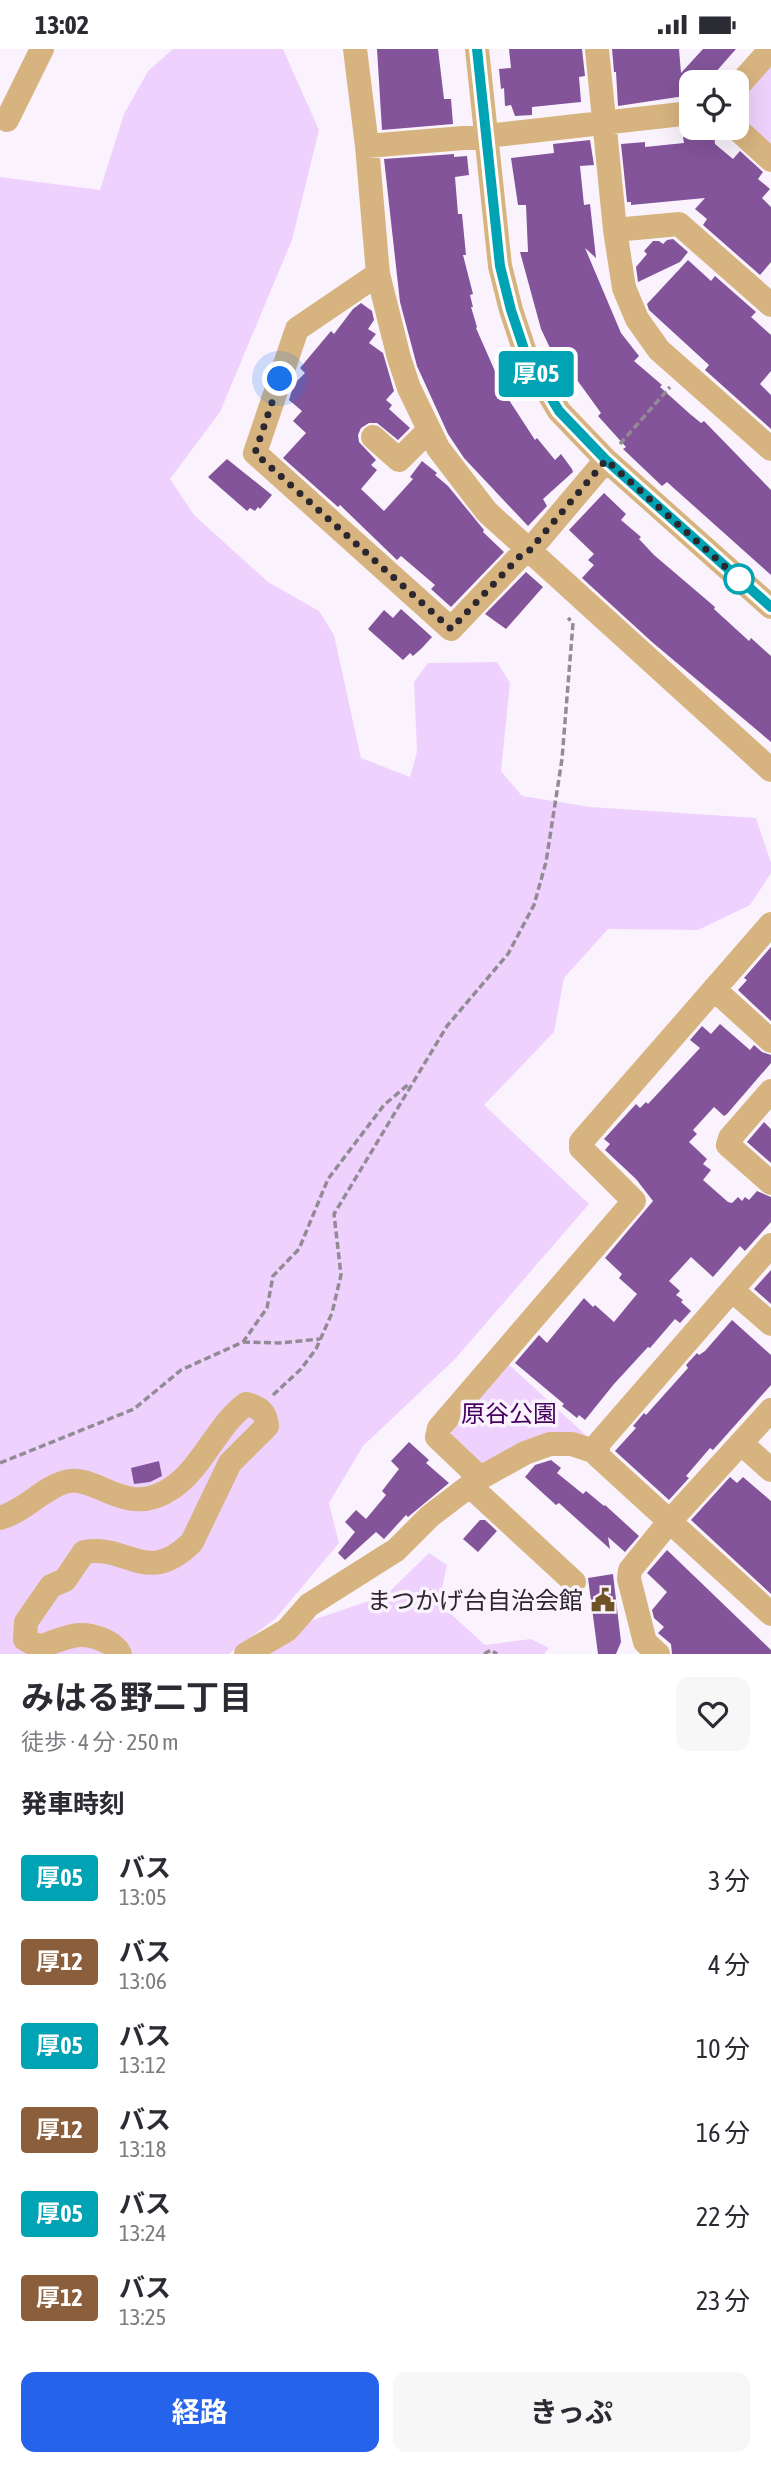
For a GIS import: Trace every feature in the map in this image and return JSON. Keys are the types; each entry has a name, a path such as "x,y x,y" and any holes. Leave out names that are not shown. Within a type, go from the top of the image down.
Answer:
{"street":[{"path":"7,120 42,49"},
{"path":"355,49 378,274 409,388 438,448 487,512 771,770"},
{"path":"477,49 500,266 527,358 559,411 610,455 771,607"},
{"path":"597,49 615,230 624,288 637,319 659,349 682,372 771,449"},
{"path":"749,74 771,49"},
{"path":"367,146 679,115"},
{"path":"749,140 771,160"},
{"path":"615,230 679,224 771,305"},
{"path":"378,274 297,329 255,453 451,629 522,554 529,551 610,455"},
{"path":"373,437 399,460 429,430"},
{"path":"574,1582 475,1482 437,1437 439,1428 632,1206 634,1201 581,1148 581,1142 771,924"},
{"path":"714,989 771,1041"},
{"path":"771,1091 730,1138 728,1145 771,1183"},
{"path":"771,1245 598,1444 596,1452 598,1457 771,1614"},
{"path":"733,1291 771,1324"},
{"path":"0,1518 14,1514 65,1482 82,1483 119,1498 156,1496 183,1479 237,1411 246,1404 259,1409 267,1419 267,1426 230,1463 192,1542 181,1552 160,1562 146,1563 102,1552 83,1552 65,1580 51,1586 26,1622 25,1639 39,1647 79,1635 100,1639 115,1646 120,1654"},
{"path":"658,1654 645,1642 629,1579 630,1570 669,1522 771,1410"},
{"path":"246,1654 287,1630 309,1605 396,1550 430,1516 475,1482 525,1453 550,1444 572,1444 596,1452"},
{"path":"742,1444 771,1470"}],"path":[{"path":"610,455 682,372"},
{"path":"259,1409 300,1369 320,1339 332,1313 341,1275 334,1214 447,1026 509,954 534,905 546,862 562,759 573,623"},
{"path":"243,1342 267,1308 273,1276 299,1249 328,1179 384,1105 414,1079"},
{"path":"0,1463 134,1409 181,1370 243,1342 279,1343 320,1339"},
{"path":"484,1654 491,1650 497,1654"}],"green space":[{"path":"173,49 283,49 319,130 292,240 220,412 170,479 194,515 268,582 319,611 334,635 361,758 410,777 417,752 414,682 428,663 497,662 510,683 501,771 522,796 590,807 756,818 771,863 771,873 750,905 698,930 608,929 564,978 554,1032 484,1105 589,1204 455,1359 363,1446 329,1503 339,1543 276,1618 229,1654 0,1654 0,177 100,190 124,114 148,71"},
{"path":"771,62 771,147 749,128 749,87"},
{"name":"原谷公園","path":"506,1362 590,1439 480,1465 450,1437 452,1424"},
{"path":"429,1553 447,1565 439,1603 485,1645 531,1639 549,1648 544,1654 257,1654 313,1620 386,1595"}],"building":[{"path":"377,49 438,49 444,99 451,99 453,124 382,130"},
{"path":"509,49 582,49 585,76 579,77 581,102 532,107 532,115 515,116 511,105 505,106 499,69 511,68"},
{"path":"612,49 679,49 679,97 618,106"},
{"path":"703,49 736,49 718,70 684,70"},
{"path":"590,140 594,165 580,166 584,205 590,204 596,258 585,248 621,333 639,356 634,361 690,414 701,423 704,421 771,490 771,575 667,482 662,486 623,449 626,447 598,416 601,413 564,362 558,365 541,329 520,252 528,252 526,205 518,205 511,158 554,153 553,144"},
{"path":"684,140 715,140 715,144 733,159 740,151 763,172 758,179 770,189 762,198 771,207 771,262 760,275 703,225 707,219 695,209 705,198 631,205 631,202 627,202 621,144 645,142 645,147 684,143"},
{"path":"454,154 454,157 467,156 469,175 455,177 458,214 462,214 466,255 463,255 473,294 470,295 471,307 476,328 505,394 535,440 537,438 555,460 561,454 573,472 543,499 547,506 528,526 464,458 448,434 417,366 400,302 384,159"},
{"path":"673,239 688,252 680,262 638,282 636,267 647,254 644,251 653,241 663,244"},
{"path":"688,260 711,281 715,276 756,312 751,317 771,335 771,371 760,384 771,395 771,429 705,370 709,365 649,310 647,304"},
{"path":"361,303 372,311 374,320 368,329 376,334 369,343 383,353 394,391 386,400 392,405 389,409 410,428 398,440 377,423 369,423 361,428 359,442 376,460 371,465 377,470 361,489 384,511 413,479 410,477 422,461 437,473 435,475 448,486 483,532 504,552 451,607 431,589 435,585 401,556 397,560 340,505 338,507 283,458 306,433 293,421 302,411 289,400 294,384 305,373 300,368 331,331 334,334"},
{"path":"227,459 272,495 260,509 258,507 255,511 250,508 247,511 208,477"},
{"path":"604,493 626,514 621,520 641,537 639,539 654,555 715,607 714,609 749,641 751,638 771,656 771,742 652,642 582,578 594,565 588,560 594,554 569,530"},
{"path":"526,572 543,587 506,629 485,614"},
{"path":"401,609 432,637 413,656 410,653 403,660 368,629 384,610 393,618"},
{"path":"771,947 771,1021 738,990 747,980 744,978"},
{"path":"720,1024 750,1050 754,1045 771,1055 771,1063 727,1114 724,1116 714,1107 693,1130 697,1134 689,1142 707,1159 703,1164 711,1170 703,1180 728,1202 732,1203 738,1197 742,1201 745,1197 749,1200 757,1191 771,1197 771,1222 745,1251 740,1246 713,1277 691,1257 669,1281 680,1291 676,1295 691,1311 680,1323 675,1319 614,1384 585,1420 579,1415 577,1418 515,1363 539,1335 547,1343 584,1298 614,1322 637,1294 619,1278 622,1274 605,1258 653,1201 636,1179 605,1150 610,1144 604,1139 636,1104 640,1108 646,1102 648,1104 700,1048 690,1040 702,1026 711,1034"},
{"path":"764,1122 771,1129 771,1163 747,1142"},
{"path":"771,1270 771,1304 754,1289"},
{"path":"732,1320 771,1355 771,1385 713,1450 710,1448 669,1500 615,1451 636,1428 633,1426 644,1413 646,1415 688,1368 686,1365 697,1353 699,1355 705,1351"},
{"path":"409,1442 429,1460 426,1463 449,1483 408,1517 406,1515 384,1539 376,1532 345,1560 338,1553 355,1532 345,1522 356,1510 366,1519 386,1495 382,1491 399,1469 391,1461"},
{"path":"551,1460 561,1468 557,1473 583,1494 586,1491 605,1505 639,1536 625,1552 608,1537 610,1549 559,1503 556,1505 525,1477 535,1465"},
{"path":"159,1461 162,1476 150,1482 134,1484 131,1468"},
{"path":"730,1477 737,1483 743,1477 771,1501 771,1594 691,1520"},
{"path":"480,1520 485,1520 497,1531 478,1552 463,1539"},
{"path":"667,1550 771,1650 771,1654 672,1654 671,1644 658,1633 664,1627 654,1618 652,1610 667,1592 647,1573"},
{"path":"613,1574 621,1642 616,1654 598,1654 588,1578"}],"bus line":[{"name":"厚05","path":"477,49 500,266 527,358 559,411 606,460 771,607"}],"place":[{"name":"まつかげ台自治会館","path":"603,1600"}],"route":[{"path":"280,379 255,453 451,629 522,554 529,551 606,460 739,579"}]}
